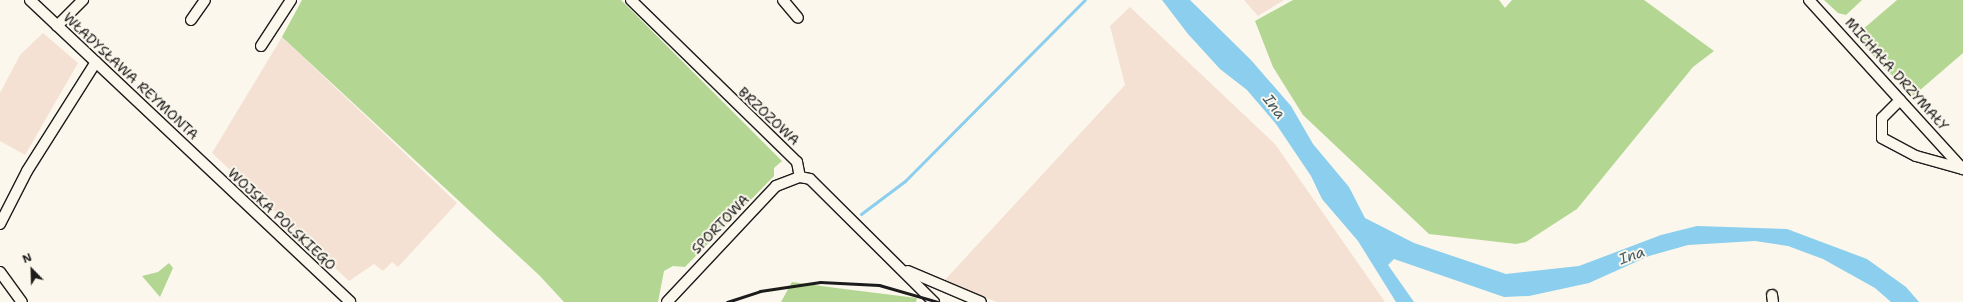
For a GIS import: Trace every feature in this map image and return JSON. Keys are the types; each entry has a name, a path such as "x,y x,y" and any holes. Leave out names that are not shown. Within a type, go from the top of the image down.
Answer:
{"street":[{"name":"WŁADYSŁAWA REYMONTA","path":"30,0 195,156"},
{"path":"57,26 83,0"},
{"path":"191,20 205,0"},
{"path":"261,46 291,0"},
{"name":"BRZOZOWA","path":"632,0 797,162 800,177"},
{"path":"782,0 798,18"},
{"name":"MICHAŁA DRZYMAŁY","path":"1809,0 1963,169"},
{"path":"0,224 27,171 96,62"},
{"path":"1900,100 1882,118 1882,138 1916,156 1963,169"},
{"name":"WOJSKA POLSKIEGO","path":"195,156 350,302"},
{"path":"800,177 810,179 903,269 934,302"},
{"name":"SPORTOWA","path":"667,302 776,186 800,177"},
{"path":"903,269 981,302"},
{"path":"0,272 22,302"}],"shaded area":[{"path":"1244,0 1284,0 1258,16"},
{"path":"1130,7 1275,144 1385,302 997,302 943,282 1125,85 1110,26"},
{"path":"43,33 78,63 25,155 0,141 0,93 20,55"},
{"path":"282,37 457,203 398,267 392,262 383,271 374,264 349,281 212,153"}],"green space":[{"path":"302,0 621,0 782,161 774,168 774,176 685,267 673,266 664,271 658,302 564,302 539,275 282,37"},
{"path":"1293,0 1499,0 1505,8 1512,0 1644,0 1714,51 1693,67 1577,209 1526,242 1516,244 1429,234 1303,115 1273,67 1255,21"},
{"path":"1824,0 1862,0 1846,15 1838,13"},
{"path":"1897,0 1963,0 1963,53 1912,97 1855,36"},
{"path":"169,263 173,268 160,297 142,276 158,272"},
{"path":"792,282 917,298 916,302 781,302"}],"water":[{"name":"Ina","path":"1162,0 1190,0 1251,60 1291,106 1313,144 1349,187 1365,218 1414,243 1506,274 1579,266 1661,235 1697,226 1787,229 1867,259 1906,287 1919,302 1891,302 1875,288 1823,259 1788,246 1755,241 1688,245 1649,256 1589,283 1529,296 1504,297 1394,259 1388,265 1414,302 1396,302 1358,241 1322,199 1311,176 1276,124 1247,90 1220,69 1188,34"}],"waterway":[{"path":"861,214 905,181 1085,0"}],"railway":[{"path":"727,302 760,291 820,282 879,285 938,302"}]}
